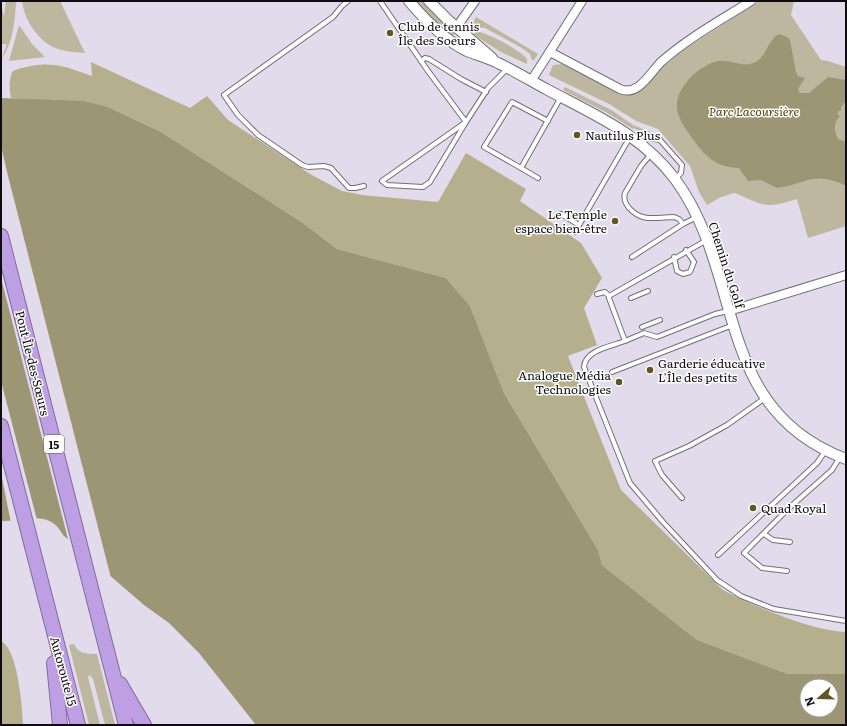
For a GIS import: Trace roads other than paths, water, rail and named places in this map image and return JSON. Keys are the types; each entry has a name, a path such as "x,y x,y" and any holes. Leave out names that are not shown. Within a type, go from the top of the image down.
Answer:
{"highway":[{"name":"Pont Île-des-Sœurs","path":"1,236 112,672"},
{"path":"1,426 49,617 60,725"},
{"name":"Autoroute 15","path":"49,617 78,725"},
{"path":"112,672 144,725"},
{"name":"15","path":"112,672 126,725"}],"street":[{"name":"Chemin du Golf","path":"409,1 431,25 466,50 496,62 602,117 630,135 651,154 675,180 697,217 707,240 746,364 765,398 794,429 826,450 843,458"},
{"name":"Chemin du Golf","path":"429,1 456,28 496,62"},
{"path":"456,28 474,1"},
{"path":"532,81 582,1"},
{"path":"550,52 624,90 632,90 638,87 662,62 678,49 751,1"},
{"path":"729,311 846,275"}],"lane":[{"path":"348,1 333,17 224,95 238,115 251,128 302,165 328,166 349,188 364,186"},
{"path":"380,1 421,61 466,122"},
{"path":"421,61 429,59 452,74 486,92"},
{"path":"466,122 382,181 383,183 387,185 422,187 430,182 486,92 508,68"},
{"path":"521,168 562,97"},
{"path":"538,178 484,147 512,102 548,121"},
{"path":"575,232 630,135"},
{"path":"640,143 648,138 660,140 682,165 681,174 675,180"},
{"path":"651,154 641,166 625,193 625,202 639,217 674,217 679,219 683,224"},
{"path":"561,214 579,225"},
{"path":"632,257 683,224 697,217"},
{"path":"609,296 686,250 707,240"},
{"path":"674,257 675,268 678,272 685,274 690,272 694,262 686,250"},
{"path":"631,298 648,291"},
{"path":"597,294 605,292 609,296 625,341"},
{"path":"729,311 708,316 657,337 644,333 590,355 584,364 630,483 695,558 717,580 730,590 764,606 783,611 846,621"},
{"path":"642,327 660,320"},
{"path":"612,372 733,325"},
{"path":"682,498 662,475 655,461 689,446 727,425 765,398"},
{"path":"718,555 816,463 826,450"},
{"path":"787,571 762,568 744,553 789,508 832,470 843,458"},
{"path":"764,534 773,540 790,542"}],"place":[{"name":"Club de tennis Île des Soeurs","path":"390,33"},
{"name":"Nautilus Plus","path":"577,135"},
{"name":"Le Temple espace bien-être","path":"615,221"},
{"name":"Garderie éducative L'Île des petits","path":"650,370"},
{"name":"Analogue Média Technologies","path":"619,382"},
{"name":"Quad Royal","path":"753,508"}],"park label":[{"name":"Parc Lacoursière","path":"754,111"}]}
